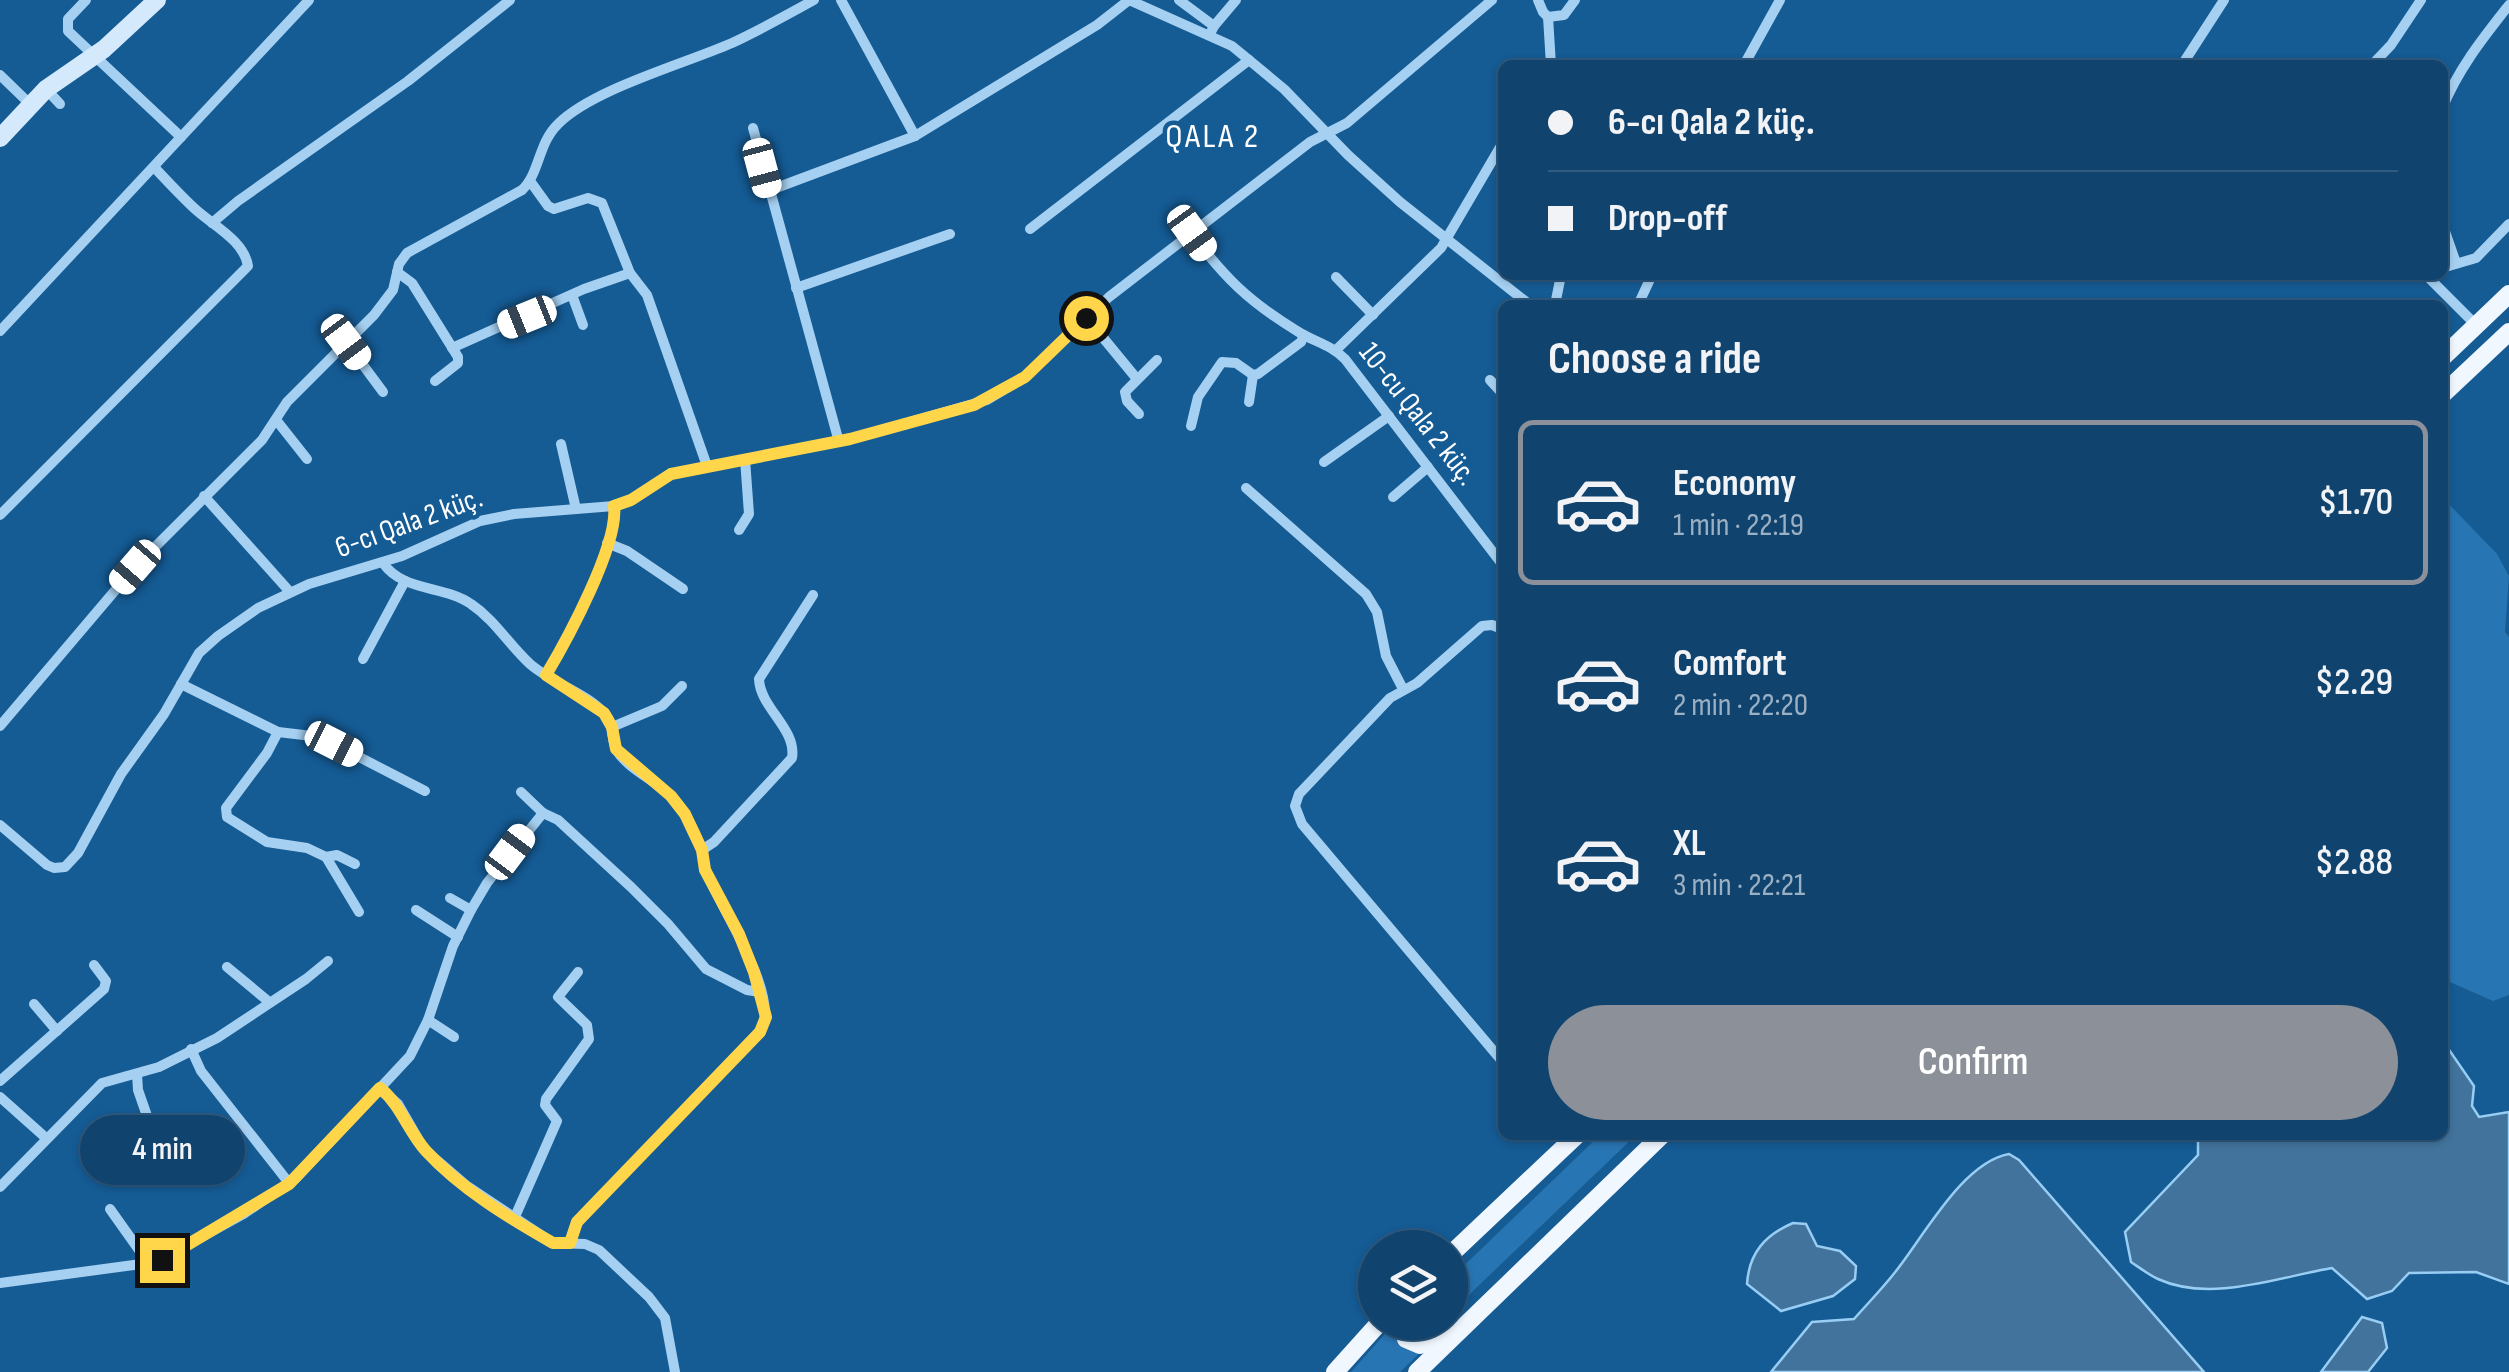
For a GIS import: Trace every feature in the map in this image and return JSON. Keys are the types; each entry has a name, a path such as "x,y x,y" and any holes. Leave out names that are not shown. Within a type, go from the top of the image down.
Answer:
{"main road":[{"path":"2448,353 2509,294"},
{"path":"2448,389 2509,332"},
{"path":"1468,1238 1568,1140"},
{"path":"1417,1372 1657,1140"},
{"path":"1468,1316 1492,1300"},
{"path":"1335,1372 1364,1340"},
{"path":"1408,1340 1420,1345 1433,1340"}],"street":[{"path":"86,0 66,26 180,137"},
{"path":"0,138 46,89 93,56 157,0"},
{"path":"0,331 309,0"},
{"path":"212,223 238,200 408,81 510,0"},
{"path":"0,726 135,567 262,440 287,402 390,294 407,253 516,194 530,181 542,146 555,126 569,116 624,86 731,43 814,0"},
{"path":"841,0 915,136"},
{"path":"768,191 915,136 1097,25 1129,0 1185,28 1212,30"},
{"path":"1179,0 1284,89 1348,155 1498,280"},
{"path":"1212,30 1236,0"},
{"name":"6-cı Qala 2 küç.","path":"0,825 48,865 65,866 78,853 122,774 208,644 248,614 290,592 383,563 480,521 514,514 614,506 631,500 665,476 838,442 987,400 1025,377 1086,318 1302,147 1347,123 1492,0"},
{"path":"1538,0 1548,17 1551,60"},
{"path":"1548,17 1564,15 1575,0"},
{"path":"1747,60 1780,0"},
{"path":"2185,60 2224,0"},
{"path":"2377,60 2422,0"},
{"path":"2448,94 2472,52 2509,5"},
{"path":"1030,229 1249,60"},
{"path":"0,75 31,104"},
{"path":"46,89 60,104"},
{"path":"753,128 838,442"},
{"path":"1336,350 1433,258 1498,151"},
{"path":"0,516 245,271 248,262 240,248 154,167"},
{"path":"530,181 554,209 588,198 598,199 630,273 647,295 707,466"},
{"path":"2448,266 2476,258 2509,224"},
{"name":"10-cu Qala 2 küç.","path":"1192,233 1238,290 1304,336 1336,350 1498,559"},
{"path":"796,288 950,234"},
{"path":"2448,240 2456,263"},
{"path":"398,272 412,283 458,356 458,362 436,381"},
{"path":"452,348 630,273"},
{"path":"1336,277 1373,315"},
{"path":"1498,280 1524,300"},
{"path":"2433,280 2477,326"},
{"path":"572,295 583,324"},
{"path":"1086,318 1137,379"},
{"path":"1249,402 1253,375 1295,347 1304,336"},
{"path":"346,342 383,392"},
{"path":"1139,414 1125,397 1157,360"},
{"path":"1191,426 1198,397 1217,366 1222,362 1236,363 1253,375"},
{"path":"1490,380 1498,388"},
{"path":"1324,462 1388,416"},
{"path":"277,421 307,459"},
{"path":"561,444 576,509"},
{"path":"739,530 749,514 746,459"},
{"path":"1393,497 1428,467"},
{"path":"1246,488 1366,594 1377,612 1386,656 1403,689"},
{"path":"204,496 290,592"},
{"path":"546,675 570,632 608,543 614,506"},
{"path":"608,543 628,551 683,589"},
{"path":"383,563 405,581 470,603 526,661 594,704 612,727 616,749 674,800 702,850 705,870 744,944 760,992 766,1017 763,1028 577,1222 570,1243"},
{"path":"363,659 405,581"},
{"path":"702,850 792,758 793,744 760,691 759,679 813,595"},
{"path":"1498,627 1482,626 1418,683 1390,698 1299,794 1295,806 1296,813 1423,971 1498,1056"},
{"path":"181,684 278,732 323,740 426,791"},
{"path":"612,727 662,706 682,686"},
{"path":"278,732 226,808 227,817 267,842 307,848 354,864"},
{"path":"521,792 631,887 706,969 747,990 760,992"},
{"path":"0,1283 96,1264 149,1264 289,1184 410,1056 471,910 498,868 543,813"},
{"path":"326,857 358,912"},
{"path":"450,898 471,910"},
{"path":"416,910 458,937"},
{"path":"0,1187 102,1082 159,1067 228,1032 328,961"},
{"path":"0,1081 107,985 94,965"},
{"path":"226,967 268,1002"},
{"path":"514,1218 557,1121 545,1105 546,1099 590,1039 588,1025 558,998 578,972"},
{"path":"34,1004 57,1031"},
{"path":"428,1020 454,1037"},
{"path":"191,1049 202,1071 289,1184"},
{"path":"136,1074 154,1136"},
{"path":"380,1088 398,1104 418,1141 432,1157 466,1186 553,1243 584,1244 599,1250 658,1308 669,1329 675,1372"},
{"path":"0,1097 46,1138"},
{"path":"110,1209 149,1264"}],"shaded area":[{"path":"2448,503 2497,554 2509,576 2505,632 2509,637 2509,995 2493,1001 2448,981"},
{"path":"2448,1048 2474,1086 2472,1106 2479,1117 2509,1112 2509,1284 2476,1272 2409,1273 2392,1291 2367,1299 2332,1268 2222,1288 2178,1286 2158,1279 2131,1262 2125,1232 2198,1155 2198,1140 2448,1140"},
{"path":"1595,1140 1631,1140 1468,1296 1468,1262"},
{"path":"2009,1154 2019,1160 2204,1372 1771,1372 1812,1322 1854,1319 1960,1185 1992,1160"},
{"path":"1793,1223 1806,1224 1817,1246 1840,1251 1856,1266 1855,1279 1833,1296 1781,1311 1747,1284 1748,1273 1760,1246"},
{"path":"2362,1317 2382,1323 2387,1348 2368,1372 2321,1372"},
{"path":"1380,1340 1398,1340 1420,1353 1400,1372 1351,1372"}],"district":[{"name":"QALA 2","path":"1213,136"}],"route":[{"path":"162,1260 289,1184 380,1088 398,1104 424,1149 466,1186 553,1243 570,1243 577,1222 760,1032 766,1017 744,944 710,879 685,814 671,796 616,749 612,727 604,713 546,675 588,593 614,522 614,506 631,500 671,474 850,439 974,405 1025,377 1086,318"}]}
